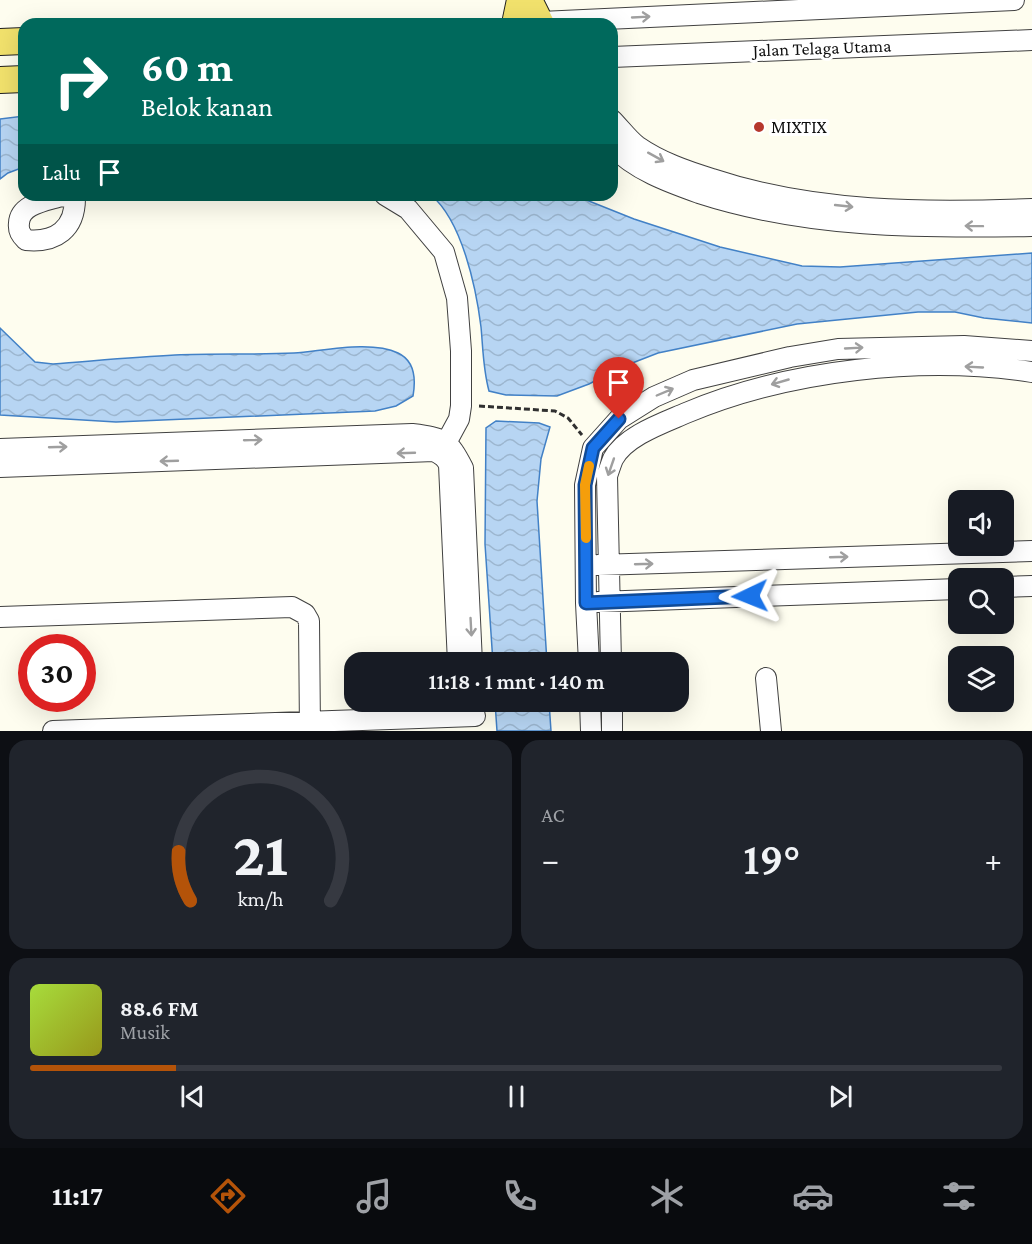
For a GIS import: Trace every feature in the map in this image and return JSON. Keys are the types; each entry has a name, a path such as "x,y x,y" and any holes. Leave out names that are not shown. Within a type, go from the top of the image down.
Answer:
{"main road":[{"path":"520,0 529,18"},
{"path":"0,42 18,41"},
{"path":"0,80 18,79"}],"street":[{"path":"555,18 1014,0"},
{"name":"Jalan Telaga Utama","path":"618,57 1032,40"},
{"path":"618,126 636,145 676,168 734,187 794,200 883,209 1032,208"},
{"path":"618,152 625,160 670,183 730,203 791,216 882,225 1032,226"},
{"path":"395,201 408,209 444,252 457,298 461,351 459,419 443,448"},
{"path":"588,652 585,485 593,448 619,419 654,397 693,380 790,357 838,349 964,346 1032,351"},
{"path":"612,652 607,476 614,457 633,438 712,402 793,379 908,366 967,366 1032,372"},
{"path":"0,449 412,434 435,437 443,448 449,465 458,652"},
{"path":"0,468 434,452 443,448 453,448 463,468 471,652"},
{"path":"586,565 1032,551"},
{"path":"1014,587 1032,586"},
{"path":"586,603 948,589"},
{"path":"0,617 292,607 305,614 309,621 310,727"},
{"path":"766,678 771,731"},
{"path":"590,712 591,731"},
{"path":"612,712 612,731"},
{"path":"53,731 310,727 468,717"}],"path":[{"path":"460,406 555,411 568,418 593,448"}],"water":[{"path":"18,117 18,169 0,179 0,119"},
{"path":"437,201 589,201 634,219 720,247 802,266 840,267 1032,253 1032,323 984,318 955,312 918,312 797,324 658,353 557,396 506,395 489,391 484,367 479,311 471,275 459,238"},
{"path":"0,328 35,362 53,364 175,355 294,353 347,347 387,349 404,356 411,366 414,377 413,396 396,406 375,411 116,422 0,415"},
{"path":"496,421 539,423 550,427 541,459 537,501 546,652 492,652 485,544 486,428"},
{"path":"496,712 550,712 551,731 497,731"}],"slow traffic":[{"path":"586,538 585,485 589,466"}],"place":[{"name":"MIXTIX","path":"759,127"}],"route":[{"path":"619,419 593,448 585,485 586,603 750,596"}]}
